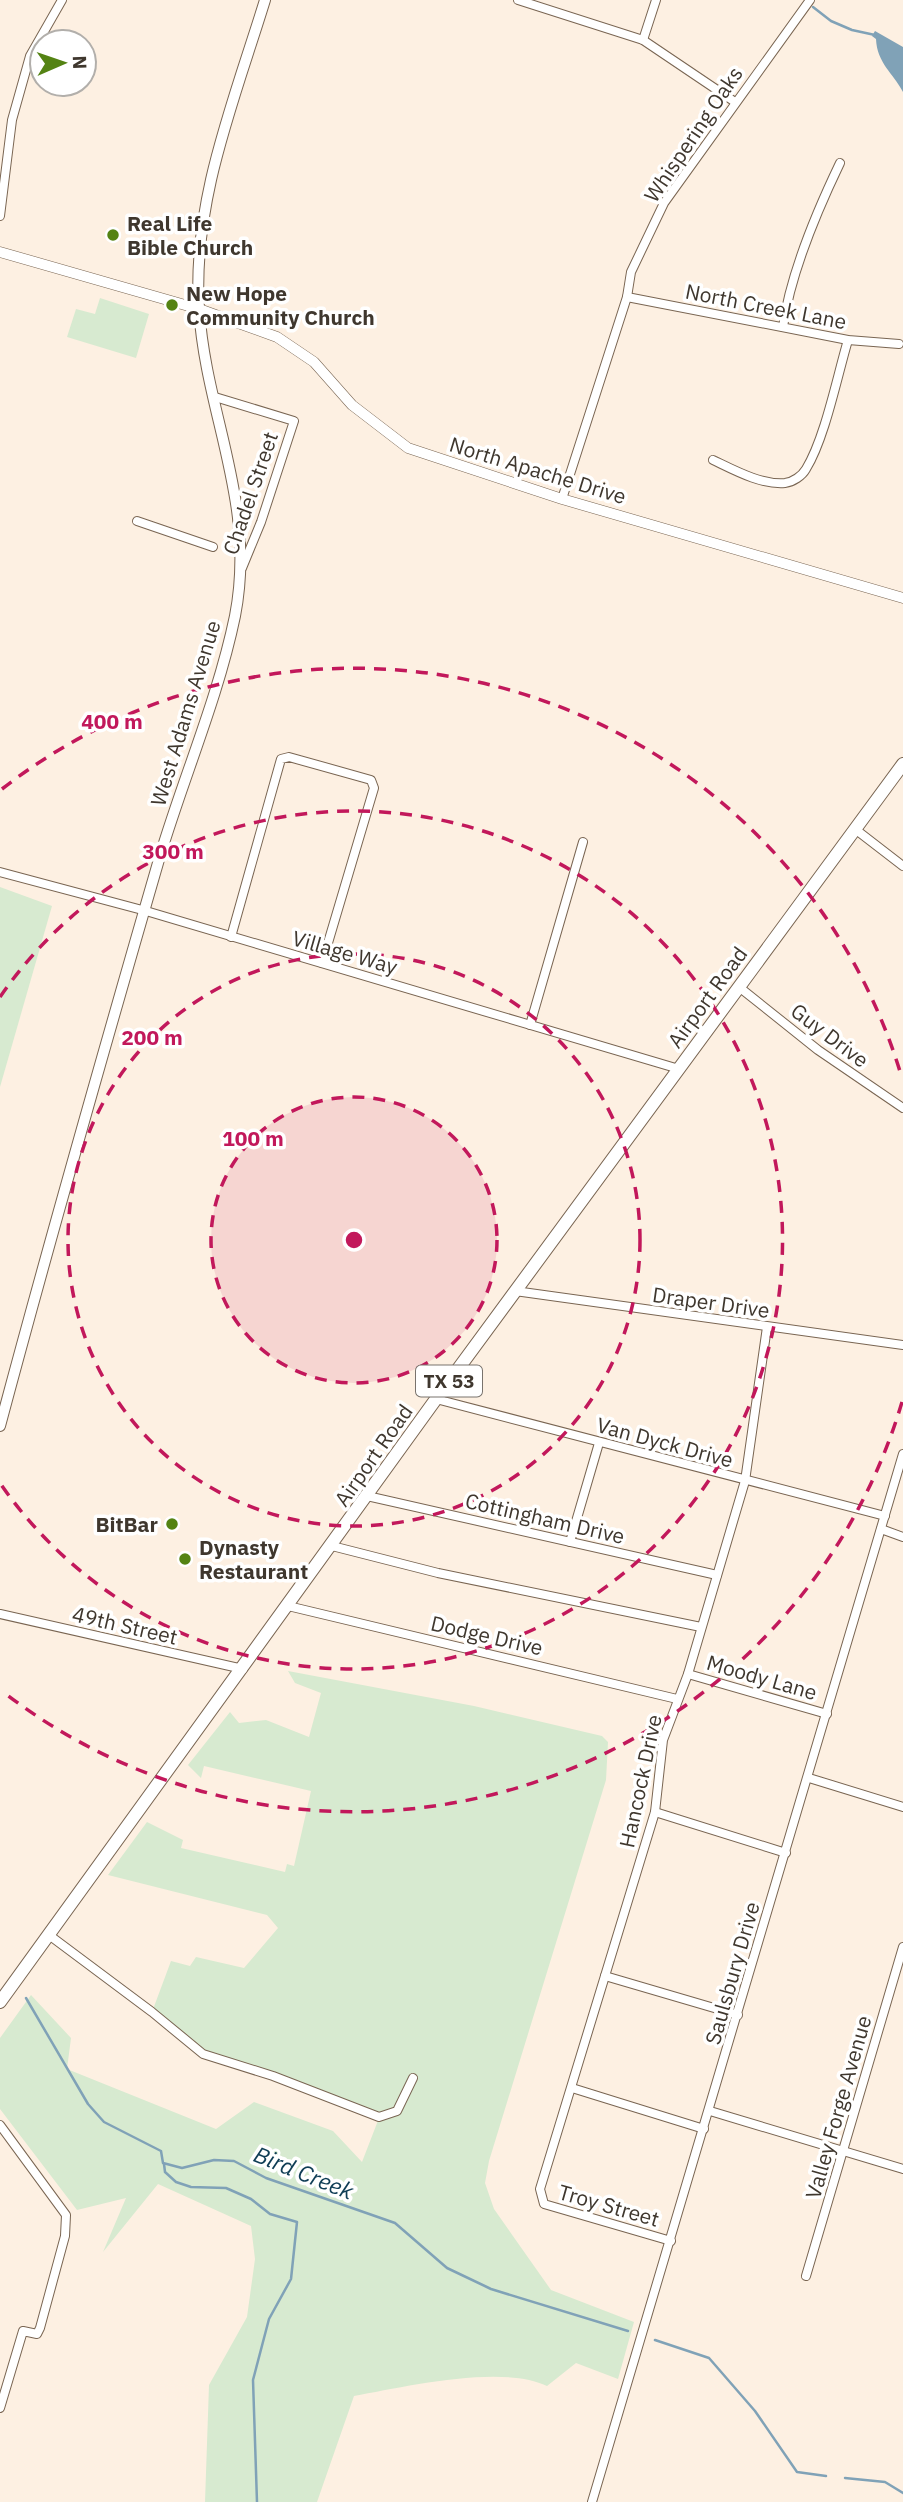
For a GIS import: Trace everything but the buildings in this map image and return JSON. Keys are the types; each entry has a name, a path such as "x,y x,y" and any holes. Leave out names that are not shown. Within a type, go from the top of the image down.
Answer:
{"main road":[{"name":"West Adams Avenue","path":"0,1426 61,1199 231,629 239,576 239,505 204,354 199,309 199,260 208,187 265,0"},
{"name":"Airport Road","path":"0,2002 243,1670 436,1399 903,764"}],"street":[{"path":"0,216 12,120 30,56 62,0"},
{"path":"518,0 643,40 735,102"},
{"path":"643,40 656,0"},
{"name":"Whispering Oaks","path":"562,499 627,297 631,272 664,203 810,0"},
{"path":"783,327 786,306 827,192 841,163"},
{"name":"North Apache Drive","path":"0,252 199,309 277,337 314,362 352,405 408,448 562,499 903,598"},
{"name":"North Creek Lane","path":"627,297 848,341 900,344"},
{"path":"713,460 755,477 784,483 796,479 806,470 815,450 848,341"},
{"name":"Chadel Street","path":"215,397 294,421 261,522 239,576"},
{"path":"137,521 213,547"},
{"path":"231,937 281,759 289,757 371,780 374,788 322,964"},
{"path":"855,829 903,866"},
{"path":"530,1025 583,842"},
{"name":"Village Way","path":"0,872 146,911 679,1069"},
{"name":"Guy Drive","path":"739,987 818,1050 903,1108"},
{"name":"Draper Drive","path":"515,1292 903,1345"},
{"name":"Hancock Drive","path":"540,2197 540,2189 655,1812 663,1740 688,1674 745,1481 767,1327"},
{"name":"Van Dyck Drive","path":"436,1399 885,1516"},
{"path":"570,1542 599,1443"},
{"name":"Saulsbury Drive","path":"592,2502 903,1454"},
{"name":"Cottingham Drive","path":"367,1496 717,1575"},
{"path":"881,1529 903,1537"},
{"path":"332,1546 462,1578 701,1627"},
{"name":"Dodge Drive","path":"288,1606 677,1699"},
{"name":"49th Street","path":"0,1614 243,1670"},
{"name":"Moody Lane","path":"688,1674 827,1714"},
{"path":"809,1778 903,1807"},
{"path":"655,1812 786,1853"},
{"path":"49,1935 152,2012 202,2054 273,2076 379,2117 397,2110 413,2078"},
{"name":"Valley Forge Avenue","path":"806,2276 903,1947"},
{"path":"605,1976 738,2015"},
{"path":"572,2088 704,2129"},
{"path":"710,2111 903,2169"},
{"path":"0,2125 66,2216 65,2236 40,2328 37,2334 23,2331 0,2408"},
{"name":"Troy Street","path":"540,2197 544,2204 671,2241"}],"green space":[{"path":"100,298 149,314 136,358 67,337 76,309 95,314"},
{"path":"0,887 52,906 0,1087"},
{"path":"288,1671 474,1706 602,1736 608,1742 606,1780 489,2161 485,2183 494,2209 551,2290 634,2322 618,2379 576,2363 547,2386 528,2380 479,2377 425,2383 354,2396 317,2502 205,2502 209,2385 247,2317 255,2259 251,2226 158,2184 103,2252 126,2198 77,2210 0,2109 0,2038 31,1995 71,2038 67,2069 216,2129 254,2102 333,2131 362,2162 379,2118 203,2054 152,2012 171,1961 190,1966 196,1957 244,1968 278,1928 267,1915 108,1875 147,1822 183,1840 181,1848 285,1872 287,1864 294,1866 311,1791 204,1766 201,1778 188,1765 230,1712 239,1723 266,1720 309,1737 321,1693 295,1683"}],"water":[{"path":"875,31 903,47 903,92 879,55 876,39 872,36"}],"waterway":[{"path":"813,7 831,21 852,30 875,35"},
{"name":"Bird Creek","path":"26,1998 88,2104 104,2122 161,2151 163,2163 182,2168 214,2160 234,2161 266,2178 395,2223 447,2268 491,2289 628,2331"},
{"path":"164,2164 165,2172 176,2182 191,2187 226,2188 251,2199 270,2214 297,2222 291,2279 269,2319 253,2380 257,2502"},
{"name":"Bird Creek","path":"655,2340 709,2358 755,2411 797,2472 826,2476"},
{"name":"Bird Creek","path":"845,2478 885,2482 903,2493"}],"place":[{"name":"Real Life Bible Church","path":"113,235"},
{"name":"New Hope Community Church","path":"172,305"},
{"name":"BitBar","path":"172,1524"},
{"name":"Dynasty Restaurant","path":"185,1559"}]}
